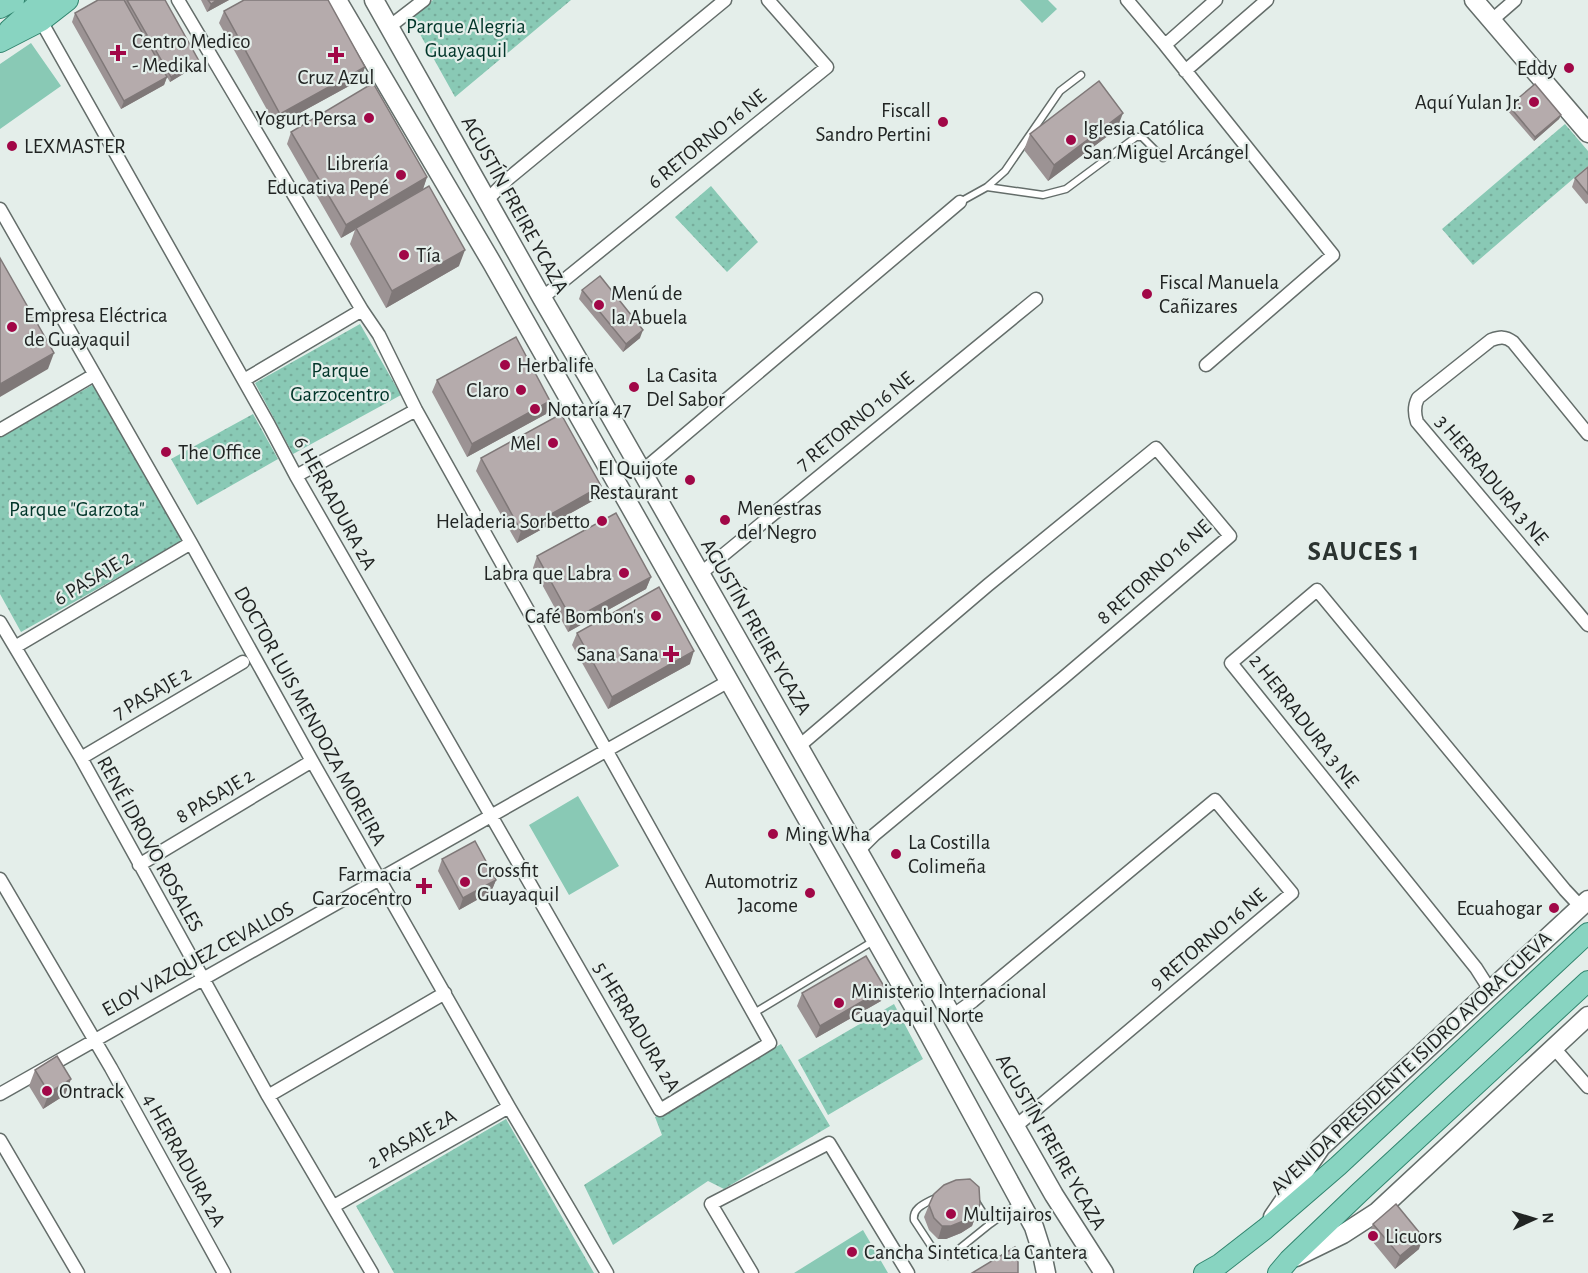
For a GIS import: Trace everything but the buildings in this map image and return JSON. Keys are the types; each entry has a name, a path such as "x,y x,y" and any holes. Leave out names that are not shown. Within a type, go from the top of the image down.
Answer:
{"main road":[{"path":"0,8 14,0"},
{"path":"0,40 39,9 68,0"},
{"path":"337,0 492,263 876,940 1034,1227 1047,1273"},
{"name":"AGUSTÍN FREIRE YCAZA","path":"374,0 1015,1127 1054,1195 1104,1273"},
{"path":"1474,0 1588,133"},
{"name":"AVENIDA PRESIDENTE ISIDRO AYORA CUEVA","path":"1265,1229 1321,1147 1584,903"},
{"name":"AVENIDA PRESIDENTE ISIDRO AYORA CUEVA","path":"1204,1273 1220,1264 1265,1229 1338,1166 1588,933"},
{"path":"1284,1267 1360,1192 1588,981"},
{"path":"1284,1267 1377,1212 1588,1016"}],"street":[{"path":"178,0 379,335 416,410 607,750"},
{"path":"389,27 424,0"},
{"path":"487,200 509,178 725,0"},
{"name":"6 RETORNO 16 NE","path":"542,298 827,67 768,0"},
{"path":"1126,0 1165,45 1333,255 1206,365"},
{"path":"1165,45 1216,0"},
{"path":"1185,70 1267,0"},
{"path":"1492,20 1515,0"},
{"name":"6 HERRADURA 2A","path":"39,9 296,476 492,816"},
{"path":"642,471 960,202"},
{"name":"DOCTOR LUIS MENDOZA MOREIRA","path":"0,209 3,223 191,543 379,879 607,1273"},
{"name":"7 RETORNO 16 NE","path":"700,574 1036,299"},
{"path":"244,380 362,310"},
{"name":"3 HERRADURA 3 NE","path":"1588,434 1513,342 1503,337 1491,340 1418,398 1414,415 1417,422 1588,625"},
{"path":"0,430 94,375"},
{"path":"296,476 416,410"},
{"name":"8 RETORNO 16 NE","path":"798,747 988,585 1156,448 1230,536 874,835 858,851"},
{"name":"6 PASAJE 2","path":"15,647 191,543"},
{"name":"2 HERRADURA 3 NE","path":"1490,990 1476,968 1231,663 1317,590 1558,881 1584,903"},
{"name":"RENÉ IDROVO ROSALES","path":"0,622 81,758 268,1096 372,1273"},
{"name":"7 PASAJE 2","path":"81,758 243,663"},
{"name":"ELOY VAZQUEZ CEVALLOS","path":"0,1094 729,681"},
{"name":"5 HERRADURA 2A","path":"492,816 660,1110 770,1043 607,750"},
{"name":"8 PASAJE 2","path":"139,865 312,761"},
{"name":"9 RETORNO 16 NE","path":"952,1016 1215,800 1292,893 1015,1127"},
{"name":"4 HERRADURA 2A","path":"0,879 94,1040 224,1273"},
{"path":"268,1096 445,993"},
{"path":"1554,1048 1588,1088"},
{"name":"2 PASAJE 2A","path":"334,1206 509,1107"},
{"path":"0,1140 78,1273"},
{"path":"752,1273 711,1204 829,1143 908,1273"}],"lane":[{"path":"960,202 987,187 1005,171 1060,91 1081,75"},
{"path":"987,187 1043,195 1066,189 1136,137 1142,137 1163,158"},
{"path":"754,1013 876,940"},
{"path":"942,1194 915,1209 913,1214 914,1220 937,1255 948,1256 954,1253 1020,1202"},
{"path":"972,1194 990,1224"}],"green space":[{"name":"Parque Alegria Guayaquil","path":"433,0 571,0 455,97 411,18"},
{"path":"1020,0 1048,0 1057,9 1042,23"},
{"path":"31,43 61,86 0,129 0,64"},
{"path":"1565,124 1588,151 1588,166 1473,265 1442,229"},
{"path":"711,186 758,242 727,272 675,217"},
{"name":"Parque Garzocentro","path":"360,324 401,395 293,454 255,383"},
{"name":"Parque \"Garzota\"","path":"96,383 184,540 21,632 0,594 0,437"},
{"path":"253,414 278,459 197,505 171,459"},
{"path":"578,796 619,866 569,895 529,825"},
{"path":"894,1004 923,1059 828,1115 798,1060"},
{"path":"781,1044 830,1126 724,1189 708,1181 613,1245 584,1185 662,1135 655,1117"},
{"path":"506,1119 594,1273 394,1273 356,1206"},
{"name":"Cancha Sintetica La Cantera","path":"863,1230 888,1273 794,1273"}],"place":[{"name":"Centro Medico - Medikal","path":"118,53"},
{"name":"Cruz Azul","path":"336,55"},
{"name":"Eddy","path":"1569,68"},
{"name":"Aquí Yulan Jr.","path":"1534,102"},
{"name":"Yogurt Persa","path":"369,118"},
{"name":"Fiscall Sandro Pertini","path":"943,122"},
{"name":"Iglesia Católica San Miguel Arcángel","path":"1071,140"},
{"name":"LEXMASTER","path":"12,146"},
{"name":"Librería Educativa Pepé","path":"401,175"},
{"name":"Tía","path":"404,255"},
{"name":"Fiscal Manuela Cañizares","path":"1147,294"},
{"name":"Menú de la Abuela","path":"599,305"},
{"name":"Empresa Eléctrica de Guayaquil","path":"12,327"},
{"name":"Herbalife","path":"505,365"},
{"name":"La Casita Del Sabor","path":"634,387"},
{"name":"Claro","path":"521,390"},
{"name":"Notaría 47","path":"535,409"},
{"name":"Mel","path":"553,443"},
{"name":"The Office","path":"166,452"},
{"name":"El Quijote Restaurant","path":"690,480"},
{"name":"Menestras del Negro","path":"725,520"},
{"name":"Heladeria Sorbetto","path":"602,521"},
{"name":"Labra que Labra","path":"624,573"},
{"name":"Café Bombon's","path":"656,616"},
{"name":"Sana Sana","path":"671,654"},
{"name":"Ming Wha","path":"773,834"},
{"name":"La Costilla Colimeña","path":"896,854"},
{"name":"Crossfit Guayaquil","path":"465,882"},
{"name":"Farmacia Garzocentro","path":"424,886"},
{"name":"Automotriz Jacome","path":"810,893"},
{"name":"Ecuahogar","path":"1554,908"},
{"name":"Ministerio Internacional Guayaquil Norte","path":"839,1003"},
{"name":"Ontrack","path":"47,1091"},
{"name":"Multijairos","path":"951,1214"},
{"name":"Licuors","path":"1373,1236"},
{"name":"Cancha Sintetica La Cantera","path":"852,1252"}],"district":[{"name":"SAUCES 1","path":"1364,551"}]}
